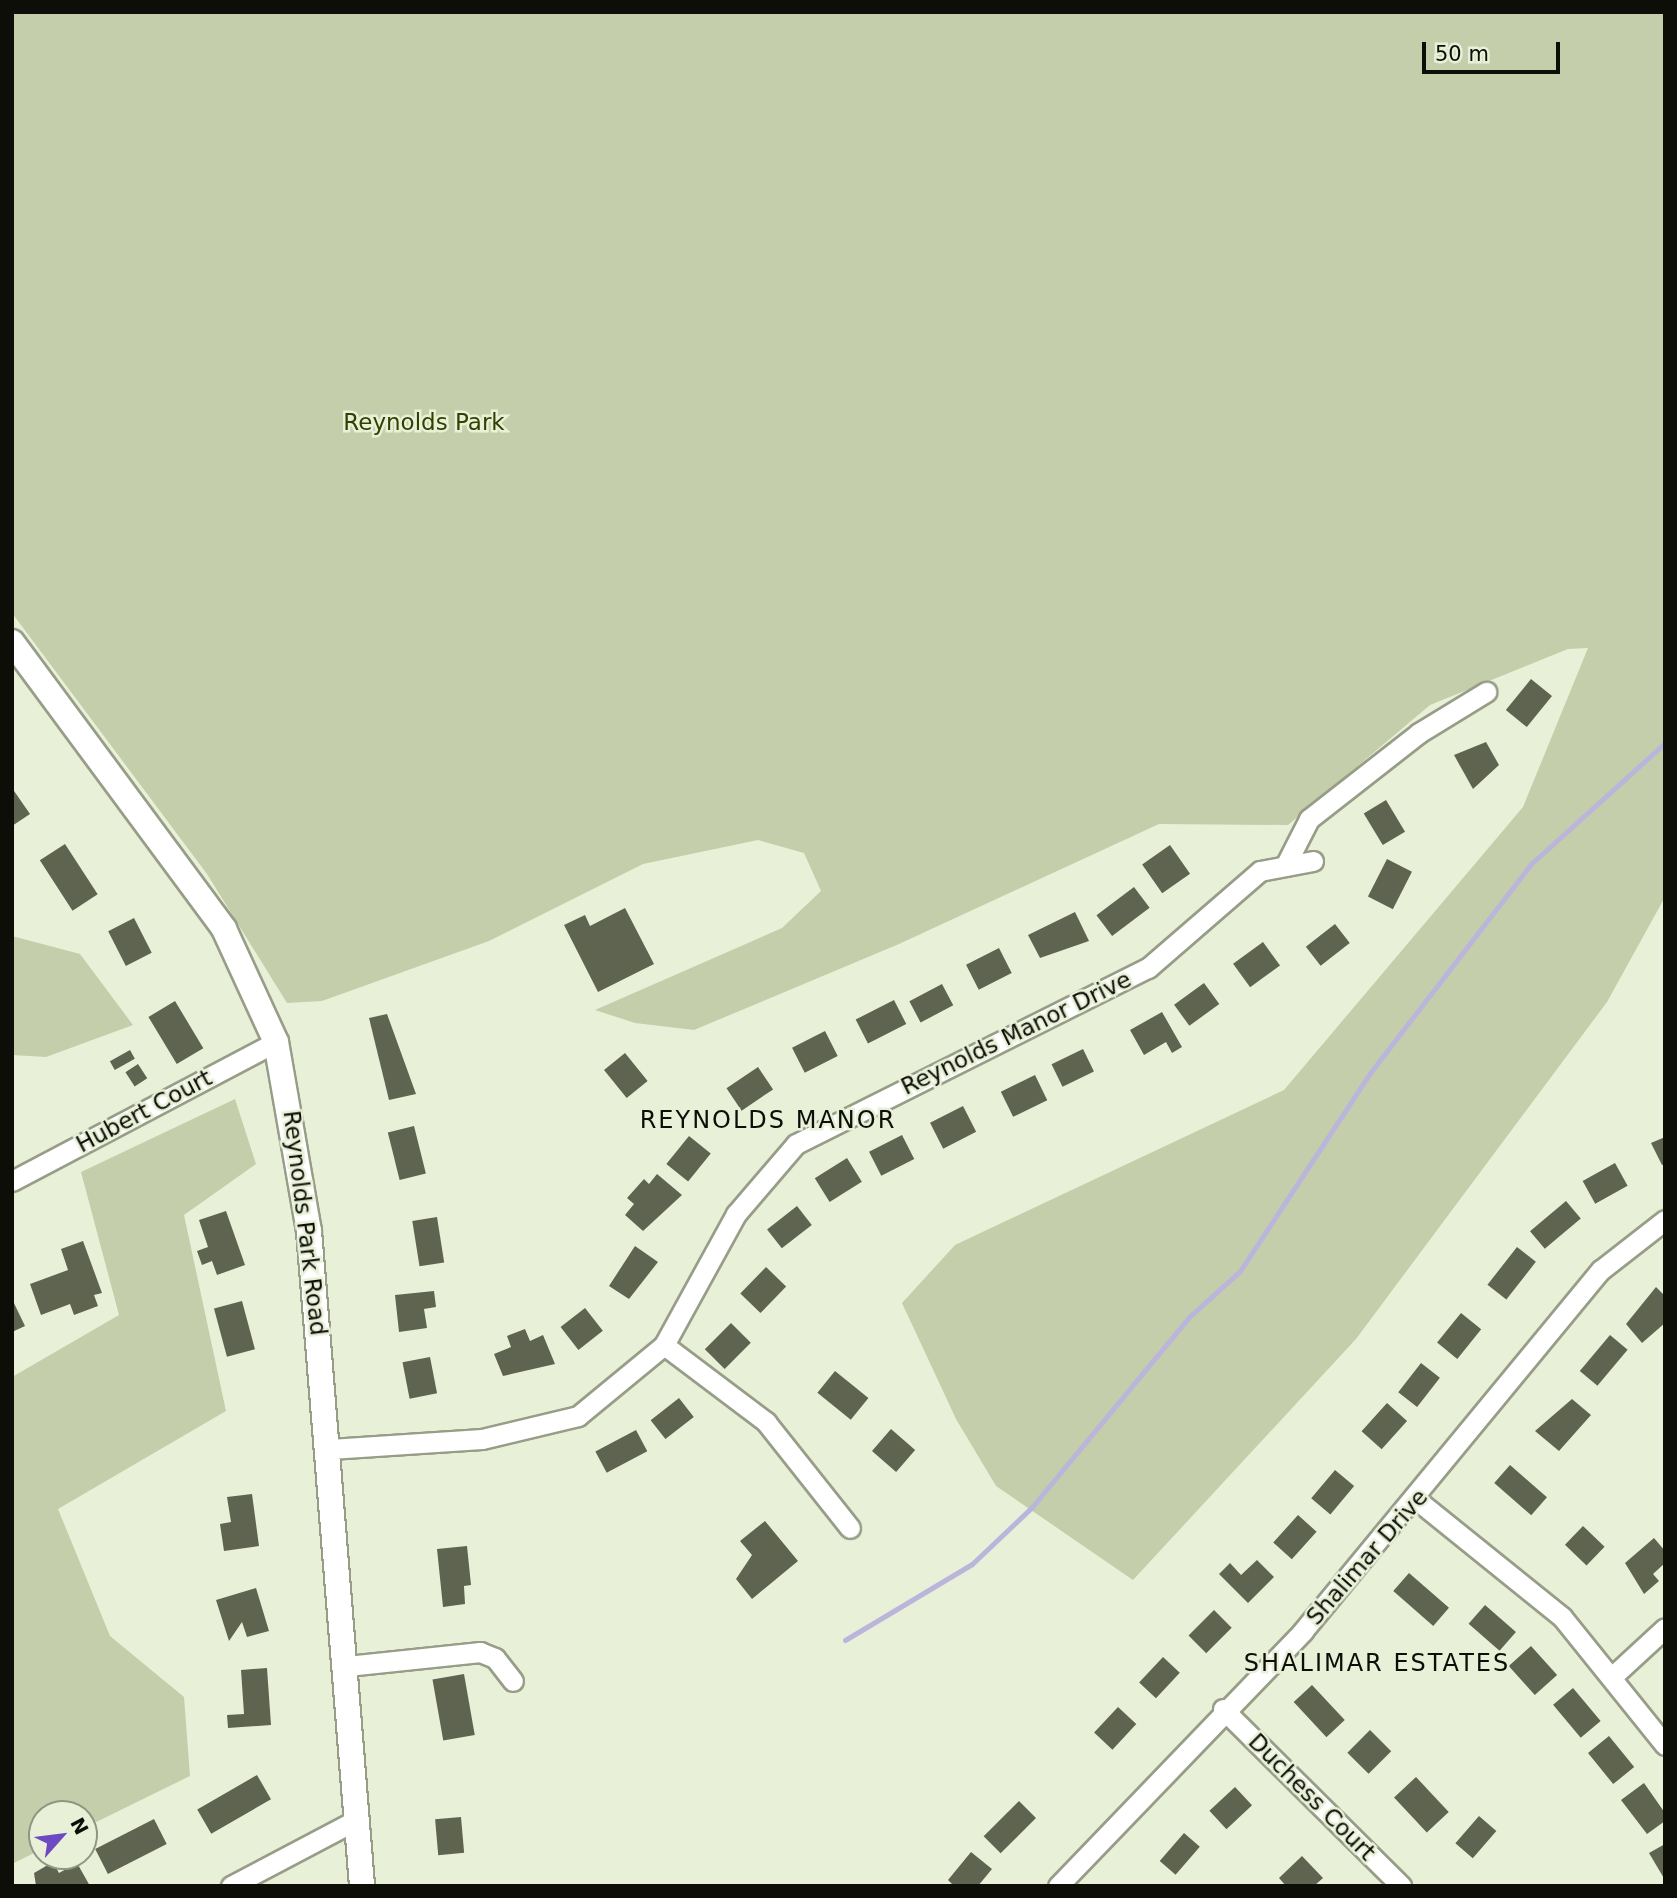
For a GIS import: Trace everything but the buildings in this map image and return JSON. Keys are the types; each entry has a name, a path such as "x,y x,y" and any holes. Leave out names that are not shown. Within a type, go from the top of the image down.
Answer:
{"main road":[{"name":"Reynolds Park Road","path":"12,642 224,929 276,1042 309,1231 330,1449 362,1886"}],"street":[{"path":"1284,866 1309,819 1419,733 1486,692"},
{"name":"Reynolds Manor Drive","path":"330,1449 482,1439 555,1426 607,1397 664,1345 736,1214 796,1144 1124,982 1260,871 1313,861"},
{"name":"Hubert Court","path":"12,1181 276,1042"},
{"name":"Shalimar Drive","path":"1058,1886 1223,1709 1303,1632 1417,1500 1601,1270 1665,1220"},
{"path":"664,1345 766,1422 850,1528"},
{"path":"1417,1500 1529,1587 1614,1675 1665,1745"},
{"path":"1614,1675 1665,1628"},
{"path":"347,1666 480,1652 495,1658 513,1681"},
{"name":"Duchess Court","path":"1223,1709 1401,1886"},
{"path":"231,1886 358,1819"}],"green space":[{"name":"Reynolds Park","path":"12,12 1665,12 1665,897 1607,1002 1356,1339 1133,1580 996,1486 956,1419 902,1303 955,1245 1284,1090 1523,807 1588,648 1568,649 1430,705 1288,825 1159,824 899,944 694,1030 635,1023 595,1010 782,928 821,891 804,853 758,840 643,864 489,941 322,1001 287,1003 207,874 12,613"},
{"path":"12,936 80,954 133,1025 46,1057 12,1055"},
{"path":"235,1099 256,1164 184,1215 226,1411 58,1509 110,1636 184,1697 190,1776 98,1821 98,1800 28,1800 28,1856 12,1864 12,1377 119,1315 81,1172"}],"waterway":[{"path":"845,1640 972,1564 1032,1507 1189,1317 1240,1271 1370,1073 1532,863 1665,743"}],"district":[{"name":"REYNOLDS MANOR","path":"768,1121"},
{"name":"SHALIMAR ESTATES","path":"1377,1664"}]}
